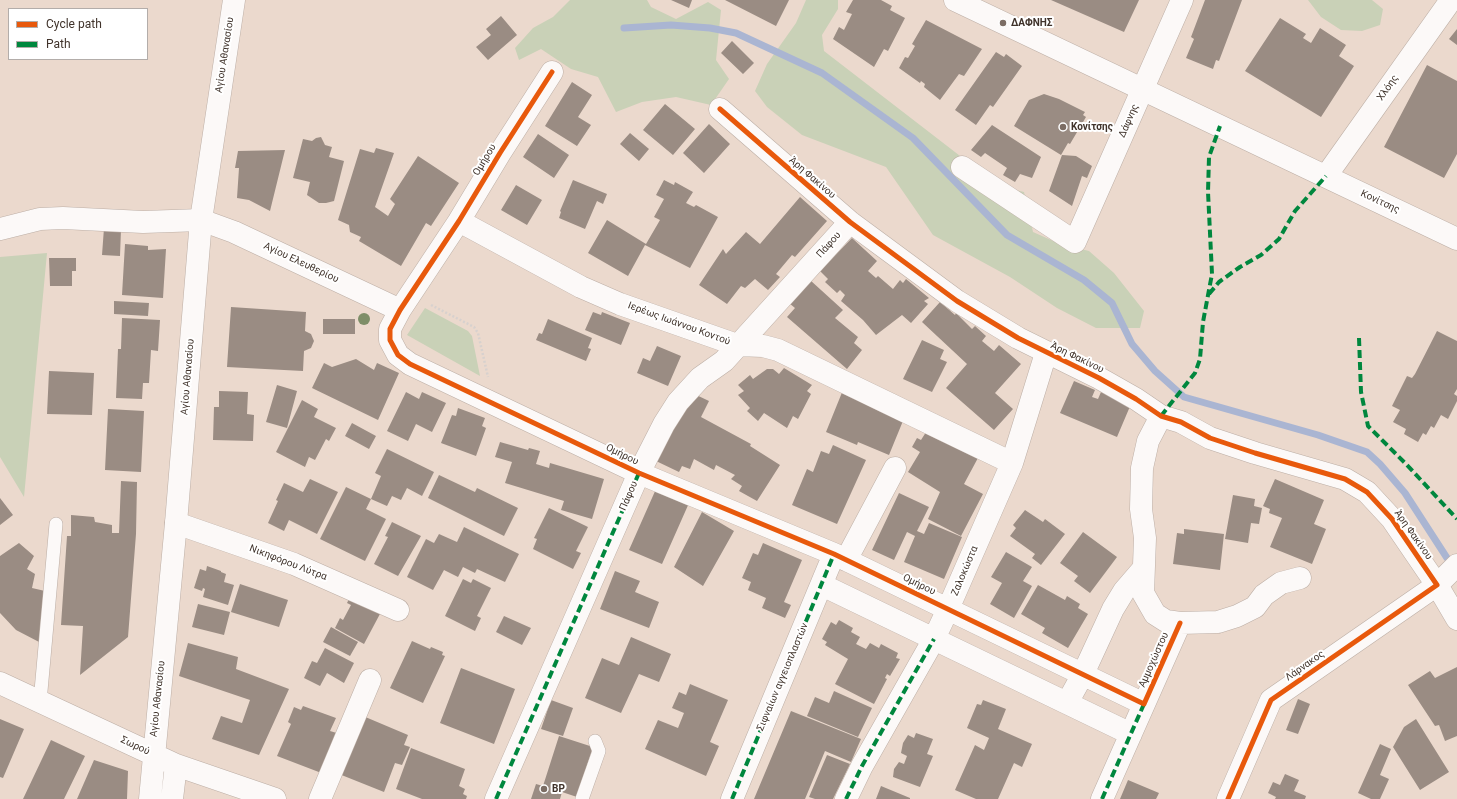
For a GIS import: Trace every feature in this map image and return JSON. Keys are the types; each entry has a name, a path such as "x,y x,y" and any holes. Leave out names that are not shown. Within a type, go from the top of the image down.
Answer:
{"street":[{"name":"Αγίου Αθανασίου","path":"150,799 145,751 176,523 201,220 234,0"},
{"name":"Κονίτσης","path":"955,0 1457,239"},
{"name":"Δάφνης","path":"962,167 1075,242 1182,0"},
{"name":"Χλόης","path":"1326,176 1451,0"},
{"name":"Ομήρου","path":"552,72 500,153 459,221 405,302 390,329 390,340 398,355 410,364 639,474 840,557 1144,704"},
{"name":"Άρη Φακίνου","path":"720,109 850,222 957,301 1018,338 1136,398 1161,416 1181,422 1216,440 1344,479 1367,492 1392,518 1437,585 1457,619"},
{"path":"0,229 40,219 64,218 143,222 201,220"},
{"name":"Αγίου Ελευθερίου","path":"201,220 405,302"},
{"name":"Ιερέως Ιωάννου Κοντού","path":"459,221 581,287 620,304 737,345 763,346 796,357 1012,463"},
{"name":"Πάφου","path":"496,799 639,474 664,424 678,402 700,378 724,361 850,222"},
{"name":"Ζαλοκώστα","path":"846,799 862,766 934,639 948,609 1012,463 1046,353"},
{"path":"1161,416 1148,441 1142,468 1141,509 1145,538 1143,593 1149,606 1155,614 1166,621 1180,623 1218,622 1237,616 1255,607 1264,595 1281,583 1300,578"},
{"name":"Σιφναίων αγγειοπλαστών","path":"732,799 822,585 895,468"},
{"name":"Νικηφόρου Λύτρα","path":"176,523 294,564 398,610"},
{"name":"Λάρνακος","path":"1228,799 1271,700 1437,585 1457,565"},
{"path":"1067,703 1083,674 1113,609 1124,591 1143,569"},
{"path":"822,585 1131,734"},
{"name":"Αμμοχώστου","path":"1102,799 1180,623"},
{"path":"320,799 370,680"},
{"name":"Σωρού","path":"0,683 176,765 275,799"},
{"path":"172,799 176,765"}],"lane":[{"path":"40,702 56,524"},
{"path":"582,799 599,751 595,741"}],"path":[{"path":"405,302 474,327 478,332 495,404"}],"green space":[{"path":"570,0 647,0 651,7 676,19 708,2 721,10 716,60 729,79 711,105 676,97 642,102 616,112 598,77 571,69 541,49 519,60 515,48 533,28 553,17"},
{"path":"806,0 838,0 838,9 822,35 824,51 999,186 1024,192 1033,232 1060,244 1089,251 1114,273 1144,311 1140,328 1096,328 1057,308 1010,277 933,235 886,167 802,135 767,107 755,91 767,64 796,23"},
{"path":"1308,0 1372,0 1383,9 1380,25 1362,31 1341,30 1321,17"},
{"path":"47,253 24,497 0,457 0,257"},
{"path":"425,308 468,331 472,336 480,376 407,335"}],"building":[{"path":"671,0 692,0 689,8"},
{"path":"725,0 789,0 776,26"},
{"path":"853,0 881,0 892,6 890,10 905,18 888,51 884,49 874,67 833,39 839,27 844,30 852,14 846,12"},
{"path":"1051,0 1139,0 1124,32"},
{"path":"1205,0 1242,0 1219,61 1216,60 1213,69 1186,58 1194,39 1191,37"},
{"path":"501,16 517,35 488,60 476,47 491,35 486,29"},
{"path":"1280,18 1306,34 1303,38 1311,43 1320,28 1346,45 1339,56 1354,66 1321,117 1245,71"},
{"path":"926,20 982,49 964,76 959,74 940,100 924,87 925,84 921,81 920,83 899,68 905,57 908,58 915,46 912,44"},
{"path":"1457,29 1457,45 1449,39"},
{"path":"732,41 754,63 743,74 721,53"},
{"path":"996,52 1004,57 1006,54 1022,66 993,107 990,105 976,125 955,110"},
{"path":"1427,65 1457,81 1457,154 1444,178 1384,147"},
{"path":"572,82 592,95 578,117 591,125 577,146 545,126"},
{"path":"1044,94 1059,99 1085,112 1083,115 1086,117 1070,144 1068,143 1061,155 1014,126 1029,100"},
{"path":"665,104 695,129 673,155 643,130"},
{"path":"709,124 730,144 704,173 683,153"},
{"path":"992,125 1041,157 1032,178 1020,174 1015,182 1003,175 1007,168 985,153 981,157 971,150"},
{"path":"630,133 649,149 639,161 620,144"},
{"path":"538,134 569,155 554,178 523,157"},
{"path":"321,137 325,145 332,147 329,157 344,161 334,201 326,203 319,203 307,195 310,182 293,178 303,139 312,141"},
{"path":"376,148 394,153 375,207 388,216 395,204 390,199 418,156 459,183 431,226 426,223 401,266 359,241 361,237 350,232 349,225 338,220 360,149 374,153"},
{"path":"285,150 270,211 249,200 237,198 239,168 235,168 238,151"},
{"path":"1062,155 1076,156 1092,166 1087,178 1082,176 1072,206 1049,191"},
{"path":"573,180 607,194 603,204 597,201 585,229 559,218 560,211"},
{"path":"664,180 674,185 675,182 693,192 686,203 694,207 696,205 718,217 690,268 645,245 628,276 588,253 607,220 646,244 660,220 654,217 664,199 656,195"},
{"path":"516,185 542,200 527,225 501,210"},
{"path":"800,197 827,221 795,257 792,255 776,274 780,277 768,290 755,279 745,288 741,286 727,304 699,285 723,249 726,254 746,232 760,244"},
{"path":"104,228 121,229 120,256 102,255"},
{"path":"852,238 877,261 868,271 876,278 878,276 893,289 900,280 903,283 906,279 929,298 924,301 928,304 911,323 902,315 876,335 863,320 841,301 845,295 840,290 837,293 825,282 828,279 820,271"},
{"path":"125,244 148,246 148,250 166,249 163,298 122,295"},
{"path":"49,258 76,258 76,271 72,271 72,286 50,286"},
{"path":"810,280 843,310 835,318 858,337 854,343 862,350 847,369 787,317 795,308 789,303"},
{"path":"114,301 149,303 148,316 114,314"},
{"path":"940,302 955,315 956,313 972,329 975,326 986,336 982,341 994,351 999,345 1021,364 995,393 1013,409 994,430 946,388 967,364 922,322"},
{"path":"231,307 306,312 305,331 311,334 314,341 311,348 304,351 303,371 227,367"},
{"path":"593,312 601,315 602,312 630,323 621,345 585,330"},
{"path":"122,318 160,320 158,351 151,350 149,383 143,383 142,399 116,398 118,349 121,349"},
{"path":"323,319 355,319 355,334 323,334"},
{"path":"548,319 592,338 588,348 591,349 586,361 536,340 539,333 542,334"},
{"path":"1437,331 1457,341 1457,389 1454,394 1457,396 1457,401 1448,419 1441,415 1434,428 1431,426 1426,435 1423,433 1418,442 1404,434 1406,429 1393,422 1400,410 1392,406 1407,376 1412,378 1415,374"},
{"path":"922,340 944,350 940,359 947,362 932,392 903,379"},
{"path":"657,346 681,356 668,386 637,373 643,358 650,361"},
{"path":"356,359 374,370 377,363 399,373 378,420 312,388 324,363 332,367"},
{"path":"784,368 812,385 807,391 811,394 798,419 793,416 787,428 764,413 758,421 747,411 750,408 738,395 744,391 738,385 750,375 753,379 767,369 773,369 779,374"},
{"path":"49,371 94,373 92,415 47,414"},
{"path":"1074,381 1095,390 1092,397 1098,399 1101,392 1131,404 1117,437 1060,413"},
{"path":"277,385 297,391 287,428 266,422"},
{"path":"843,390 905,416 889,455 858,442 857,445 826,432"},
{"path":"219,391 248,392 247,414 254,415 253,441 213,440 214,407 219,407"},
{"path":"406,392 419,399 422,392 446,403 432,432 416,424 408,441 387,431"},
{"path":"690,392 709,401 701,417 751,444 750,446 780,465 757,501 739,491 742,486 731,479 735,475 716,465 714,470 694,459 690,469 682,466 679,472 656,461"},
{"path":"302,400 318,409 314,417 336,428 329,441 326,439 315,460 309,457 305,467 276,452"},
{"path":"458,408 485,418 482,426 486,428 476,456 441,443 452,415 456,416"},
{"path":"108,409 144,411 141,472 105,470"},
{"path":"352,423 376,436 369,449 345,436"},
{"path":"928,429 979,456 964,484 983,494 961,536 928,519 940,492 908,472 920,452 912,447 917,438 921,440"},
{"path":"500,442 528,450 529,448 540,451 536,464 549,468 550,463 604,479 592,519 561,510 564,501 505,483 512,462 495,457"},
{"path":"833,445 866,460 837,524 792,505 807,469 813,472 821,451 829,454"},
{"path":"387,449 434,472 422,496 407,488 401,500 392,496 387,506 371,499 381,476 375,473"},
{"path":"439,475 475,492 477,488 518,508 504,536 428,498"},
{"path":"310,479 338,492 317,534 289,520 284,531 268,523 284,483 303,492"},
{"path":"1275,479 1324,500 1314,524 1326,529 1312,564 1270,547 1282,518 1269,513 1270,509 1263,506"},
{"path":"121,481 137,482 136,534 128,637 80,675 83,626 61,625 67,536 71,536 71,515 94,517 95,522 112,525 112,533 119,533"},
{"path":"346,487 371,499 366,509 386,519 365,561 320,539"},
{"path":"656,489 689,503 662,564 629,550"},
{"path":"899,493 929,507 917,531 924,534 929,523 962,537 944,579 904,562 915,536 907,532 894,560 872,550"},
{"path":"1233,495 1255,499 1254,506 1262,508 1259,524 1251,523 1248,543 1225,539"},
{"path":"0,498 13,515 0,525"},
{"path":"549,508 588,527 576,551 581,553 573,569 533,549 537,539 534,538"},
{"path":"1025,510 1043,522 1045,519 1065,534 1041,565 1032,558 1035,554 1010,536 1016,528 1013,525"},
{"path":"702,512 734,531 703,586 674,567"},
{"path":"392,522 421,536 398,576 374,564 388,537 385,536"},
{"path":"464,527 519,554 505,582 477,569 475,573 463,567 458,577 444,570 433,590 407,577 426,539 434,543 439,534 457,542"},
{"path":"1184,529 1224,534 1220,570 1173,564 1177,533 1184,534"},
{"path":"1083,532 1117,557 1090,593 1074,581 1078,576 1060,563"},
{"path":"19,543 34,556 27,569 35,574 32,588 45,591 41,643 16,630 0,613 0,556"},
{"path":"763,543 802,560 784,602 791,605 785,618 762,608 766,598 748,590 751,582 742,578 753,553 758,555"},
{"path":"1006,552 1032,567 1023,581 1032,586 1014,618 990,604 1002,583 991,577"},
{"path":"207,566 226,574 224,582 234,585 228,605 203,597 205,589 203,588 202,591 194,588 200,569 206,571"},
{"path":"615,571 640,581 635,592 659,602 649,628 600,609"},
{"path":"463,579 471,583 473,579 491,588 477,616 481,618 475,631 445,616"},
{"path":"240,584 288,600 279,627 231,612"},
{"path":"1038,585 1065,600 1067,596 1080,604 1078,608 1088,614 1068,648 1042,633 1045,628 1021,614"},
{"path":"351,595 381,612 364,644 335,628 340,618 343,620 351,605 347,603"},
{"path":"198,604 230,612 224,635 192,627"},
{"path":"504,616 531,628 522,645 496,632"},
{"path":"839,620 853,628 851,632 860,637 856,644 866,649 870,643 879,648 881,644 898,653 896,658 900,659 890,676 887,674 885,678 887,679 874,704 835,684 848,659 825,645 827,642 822,639 831,622 836,625"},
{"path":"331,627 358,642 350,656 323,642"},
{"path":"631,637 671,654 659,682 639,674 621,713 585,698 602,658 619,665"},
{"path":"412,641 430,649 431,647 443,652 442,655 445,656 423,703 390,688"},
{"path":"188,643 238,657 236,669 289,689 259,755 212,739 221,716 242,723 250,700 179,676"},
{"path":"325,648 354,663 344,683 327,673 320,686 304,678 312,661 317,663"},
{"path":"1457,667 1457,736 1445,741 1439,725 1435,726 1408,685 1430,671 1435,678"},
{"path":"461,668 515,689 494,744 440,723"},
{"path":"690,684 728,700 710,742 719,746 706,776 645,749 658,720 678,728 684,713 672,708 679,692 686,695"},
{"path":"834,691 872,708 858,737 807,716 815,697 829,703"},
{"path":"1298,699 1310,704 1298,734 1286,730"},
{"path":"551,700 573,708 563,736 541,729"},
{"path":"983,700 1006,709 998,729 1032,744 1022,767 1014,763 998,799 976,799 955,790 975,745 984,750 989,738 967,728 977,704 981,705"},
{"path":"303,706 336,718 330,731 340,734 324,774 277,756 291,724 288,722 294,707 301,710"},
{"path":"791,711 861,739 851,762 825,751 805,799 754,799"},
{"path":"363,716 408,735 404,745 410,747 402,765 395,763 384,792 339,774"},
{"path":"0,719 24,729 3,778 0,777"},
{"path":"1416,719 1449,772 1420,790 1393,747 1404,727"},
{"path":"916,733 933,739 927,754 933,756 920,787 893,777 894,769 899,762 904,764 907,756 901,753 903,743 908,735 914,738"},
{"path":"559,736 593,747 577,797 562,792 560,799 531,799 536,784 543,786"},
{"path":"51,740 85,756 64,799 23,799"},
{"path":"1380,744 1391,749 1380,775 1389,779 1380,799 1371,799 1358,793"},
{"path":"411,748 465,769 459,786 465,789 463,794 467,796 466,799 422,799 396,789"},
{"path":"827,755 850,764 833,799 815,799 809,797"},
{"path":"94,760 128,771 127,799 77,799"},
{"path":"1285,774 1299,780 1294,791 1306,796 1305,799 1275,799 1276,797 1268,793 1273,782 1280,785"},
{"path":"1128,780 1159,793 1156,799 1120,799"},
{"path":"881,786 910,798 910,799 876,799"}],"waterway":[{"path":"624,28 671,25 710,28 736,33 822,73 913,138 1007,235 1084,280 1112,303 1132,344 1155,371 1184,397 1318,435 1367,452 1380,464 1405,493 1447,558"}],"marked path":[{"path":"1161,416 1195,373 1200,359 1203,322 1212,274 1208,192 1209,157 1220,126"},
{"path":"1209,294 1219,282 1240,267 1261,255 1279,239 1295,211 1326,176"},
{"path":"1359,338 1361,392 1368,426 1407,465 1457,519"},
{"path":"496,799 639,473"},
{"path":"732,799 834,554"},
{"path":"846,799 862,766 934,639"},
{"path":"1102,799 1144,704"}],"cycle path":[{"path":"552,72 500,153 459,221 400,310 390,329 390,340 398,355 410,364 639,473 834,554 1144,704 1180,623"},
{"path":"720,109 850,222 957,301 1018,338 1099,378 1136,399 1161,416 1181,422 1210,438 1255,453 1345,479 1367,492 1392,519 1437,585 1271,700 1228,799"}],"place":[{"name":"ΔΑΦΝΗΣ","path":"1003,23"},
{"name":"Κονίτσης","path":"1063,127"},
{"name":"BP","path":"544,789"}]}
